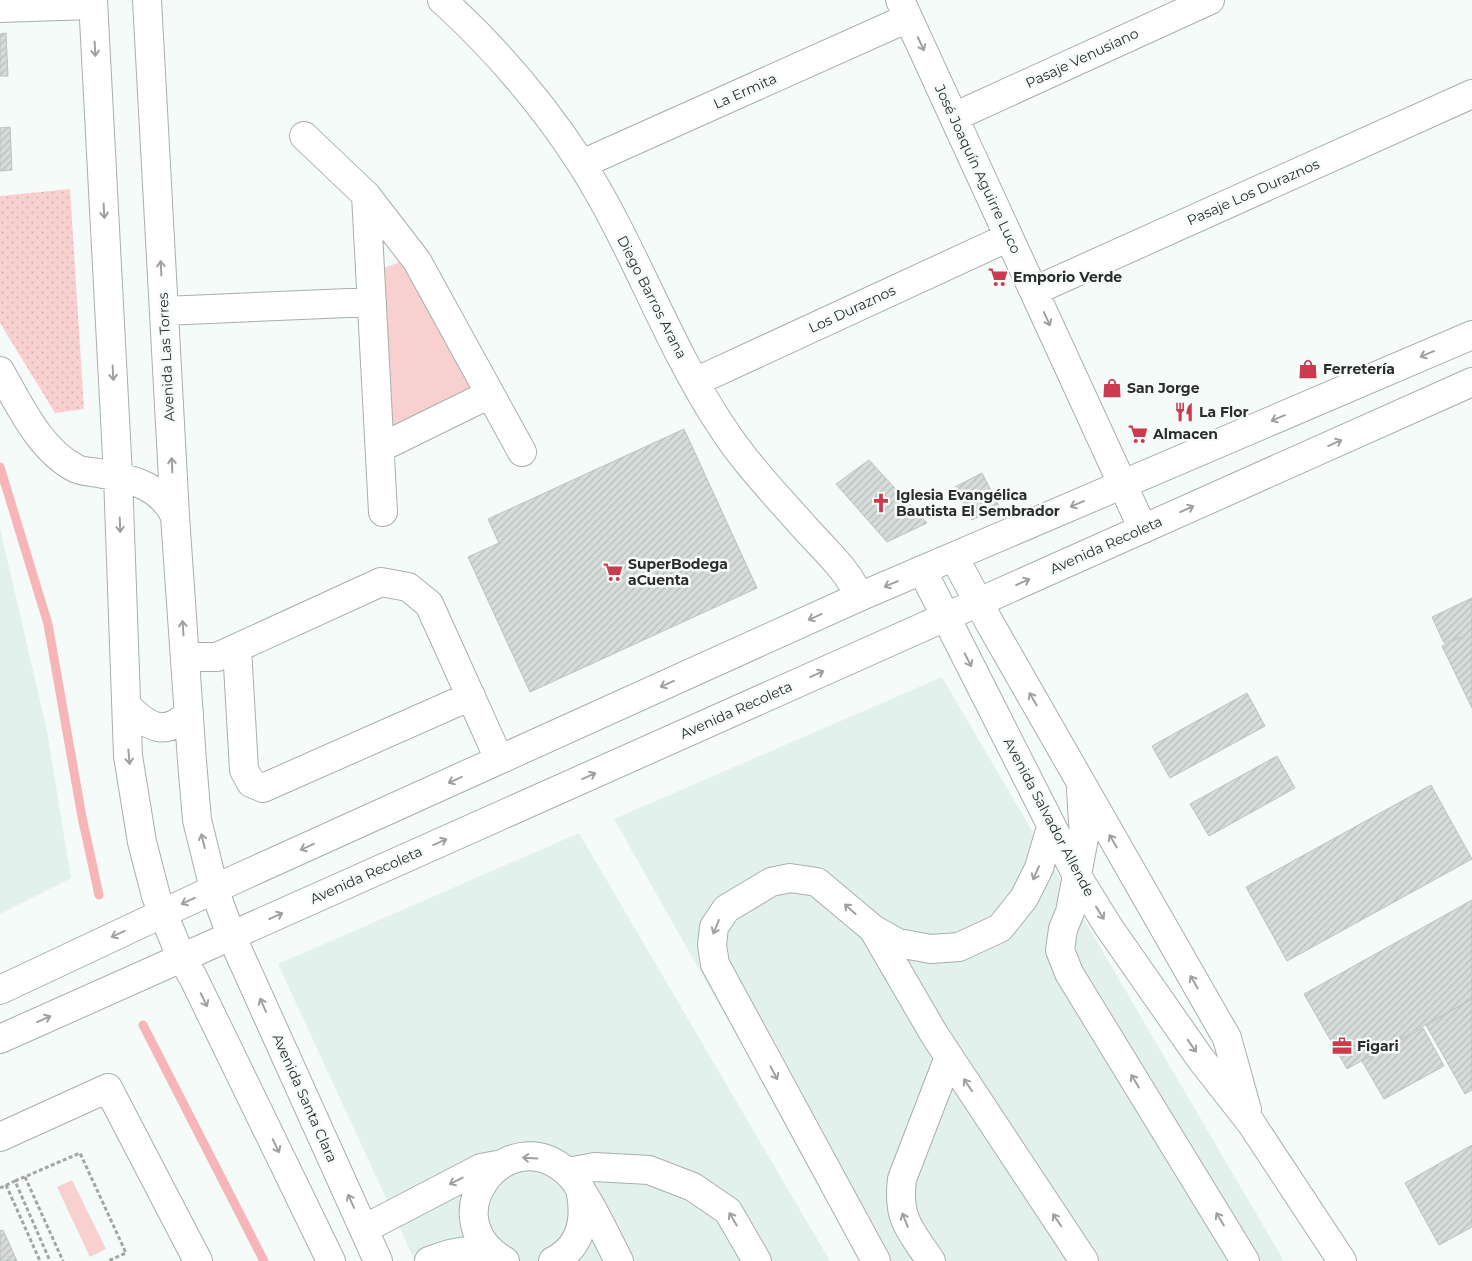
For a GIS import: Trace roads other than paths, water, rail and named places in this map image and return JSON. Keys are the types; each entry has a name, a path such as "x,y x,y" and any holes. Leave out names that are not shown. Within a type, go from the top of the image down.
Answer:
{"street":[{"name":"Avenida Las Torres","path":"147,0 175,516 197,820 214,889 231,935"},
{"name":"Diego Barros Arana","path":"442,0 477,32 506,64 554,124 582,164 695,382 720,425 742,455 839,565 855,587 859,597"},
{"name":"Pasaje Venusiano","path":"954,117 1210,0"},
{"path":"17,5 93,2 118,476 128,756 142,842 162,913 181,957 194,977 327,1251 344,1261"},
{"name":"La Ermita","path":"582,164 904,9"},
{"name":"José Joaquín Aguirre Luco","path":"904,9 1143,529"},
{"name":"Pasaje Los Duraznos","path":"1034,291 1472,94"},
{"path":"304,136 366,196 417,261 522,452"},
{"path":"366,196 383,512"},
{"name":"Los Duraznos","path":"695,382 1009,237"},
{"path":"164,311 372,302"},
{"path":"0,990 214,889 859,597 1472,335"},
{"path":"0,371 35,433 55,452 77,469 118,476 156,492 168,501 175,516"},
{"name":"Avenida Recoleta","path":"0,1039 1472,382"},
{"path":"380,448 490,394"},
{"name":"Avenida Salvador Allende","path":"954,557 1226,1038 1251,1123"},
{"name":"Avenida Salvador Allende","path":"922,570 1077,876 1108,926 1195,1050 1251,1123 1342,1261"},
{"path":"185,657 217,658 381,582 408,587 429,604 499,759"},
{"path":"237,648 244,770 251,783 263,788 471,696"},
{"path":"127,706 140,719 152,726 166,728 179,724 189,713"},
{"path":"1079,780 1084,810 1084,838 1070,912 1063,929 1060,950 1069,973 1245,1261"},
{"path":"876,1261 715,964 712,944 714,927 726,909 771,882 790,878 817,882 873,930 898,943 931,949 959,947 1000,928 1024,898 1039,868 1051,827"},
{"path":"873,930 949,1057 1084,1261"},
{"name":"Avenida Santa Clara","path":"231,935 378,1261"},
{"path":"931,1261 904,1222 899,1200 902,1179 949,1057"},
{"path":"0,1137 108,1088 198,1261"},
{"path":"364,1229 481,1168 501,1164 524,1156 548,1159 574,1182 619,1261"},
{"path":"500,1259 482,1242 475,1225 474,1208 478,1190 487,1175 501,1164"},
{"path":"574,1182 595,1167 649,1170 693,1187 728,1211 757,1261"},
{"path":"553,1261 562,1257 574,1244 582,1228 584,1210 574,1182"},
{"path":"429,1261 445,1254 469,1250 500,1259"}],"waterway":[{"path":"0,467 48,624 82,817 99,895"},
{"path":"143,1025 264,1261"}],"place":[{"name":"Emporio Verde","path":"998,277"},
{"name":"Ferretería","path":"1308,369"},
{"name":"San Jorge","path":"1112,388"},
{"name":"La Flor","path":"1184,412"},
{"name":"Almacen","path":"1138,434"},
{"name":"Iglesia Evangélica Bautista El Sembrador","path":"881,503"},
{"name":"SuperBodega aCuenta","path":"613,572"},
{"name":"Figari","path":"1342,1046"}]}
